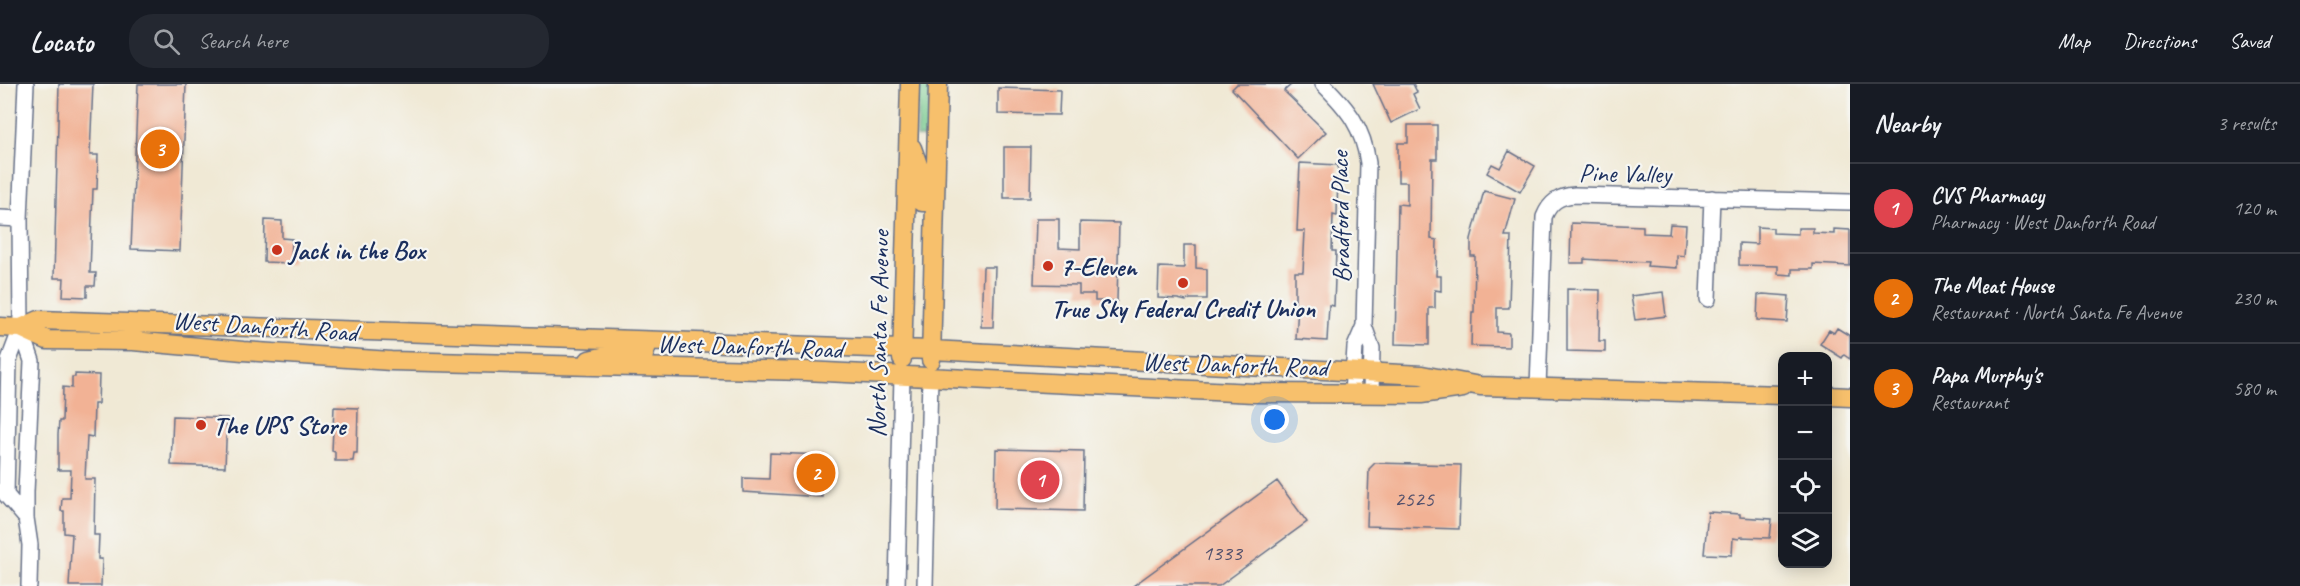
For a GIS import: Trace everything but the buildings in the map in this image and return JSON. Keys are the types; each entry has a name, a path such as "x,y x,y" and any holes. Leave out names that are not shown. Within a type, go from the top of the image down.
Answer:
{"main road":[{"name":"North Santa Fe Avenue","path":"902,376 910,84"},
{"name":"North Santa Fe Avenue","path":"930,377 938,84"},
{"path":"909,138 922,176 922,202 935,202"},
{"name":"West Danforth Road","path":"21,328 39,320 931,350 1362,371 1422,375 1480,386"},
{"name":"West Danforth Road","path":"0,327 21,328 47,340 133,340 243,351 391,361 805,371 1254,393 1421,393 1480,386 1778,395"},
{"path":"558,366 615,354 644,355 648,342"},
{"path":"1832,396 1850,397"}],"street":[{"path":"26,84 20,219 21,328 32,361 27,518 30,545 29,586"},
{"name":"Bradford Place","path":"1323,84 1352,116 1364,139 1369,177 1364,326 1372,348 1352,393"},
{"name":"Pine Valley","path":"1538,388 1544,217 1550,205 1560,197 1575,195 1850,202"},
{"path":"1708,299 1712,198"},
{"path":"0,218 20,219"},
{"path":"21,328 9,360 3,448 6,495 27,518"},
{"name":"Bradford Place","path":"1362,371 1371,394"},
{"name":"North Santa Fe Avenue","path":"897,586 902,376"},
{"name":"North Santa Fe Avenue","path":"925,586 930,377"}],"green space":[{"path":"919,84 930,84 929,138 917,137"}],"place":[{"name":"Papa Murphy's","path":"160,149"},
{"name":"Jack in the Box","path":"277,250"},
{"name":"7-Eleven","path":"1048,266"},
{"name":"True Sky Federal Credit Union","path":"1183,283"},
{"name":"The UPS Store","path":"201,425"},
{"name":"The Meat House","path":"816,473"},
{"name":"CVS Pharmacy","path":"1040,480"}]}
